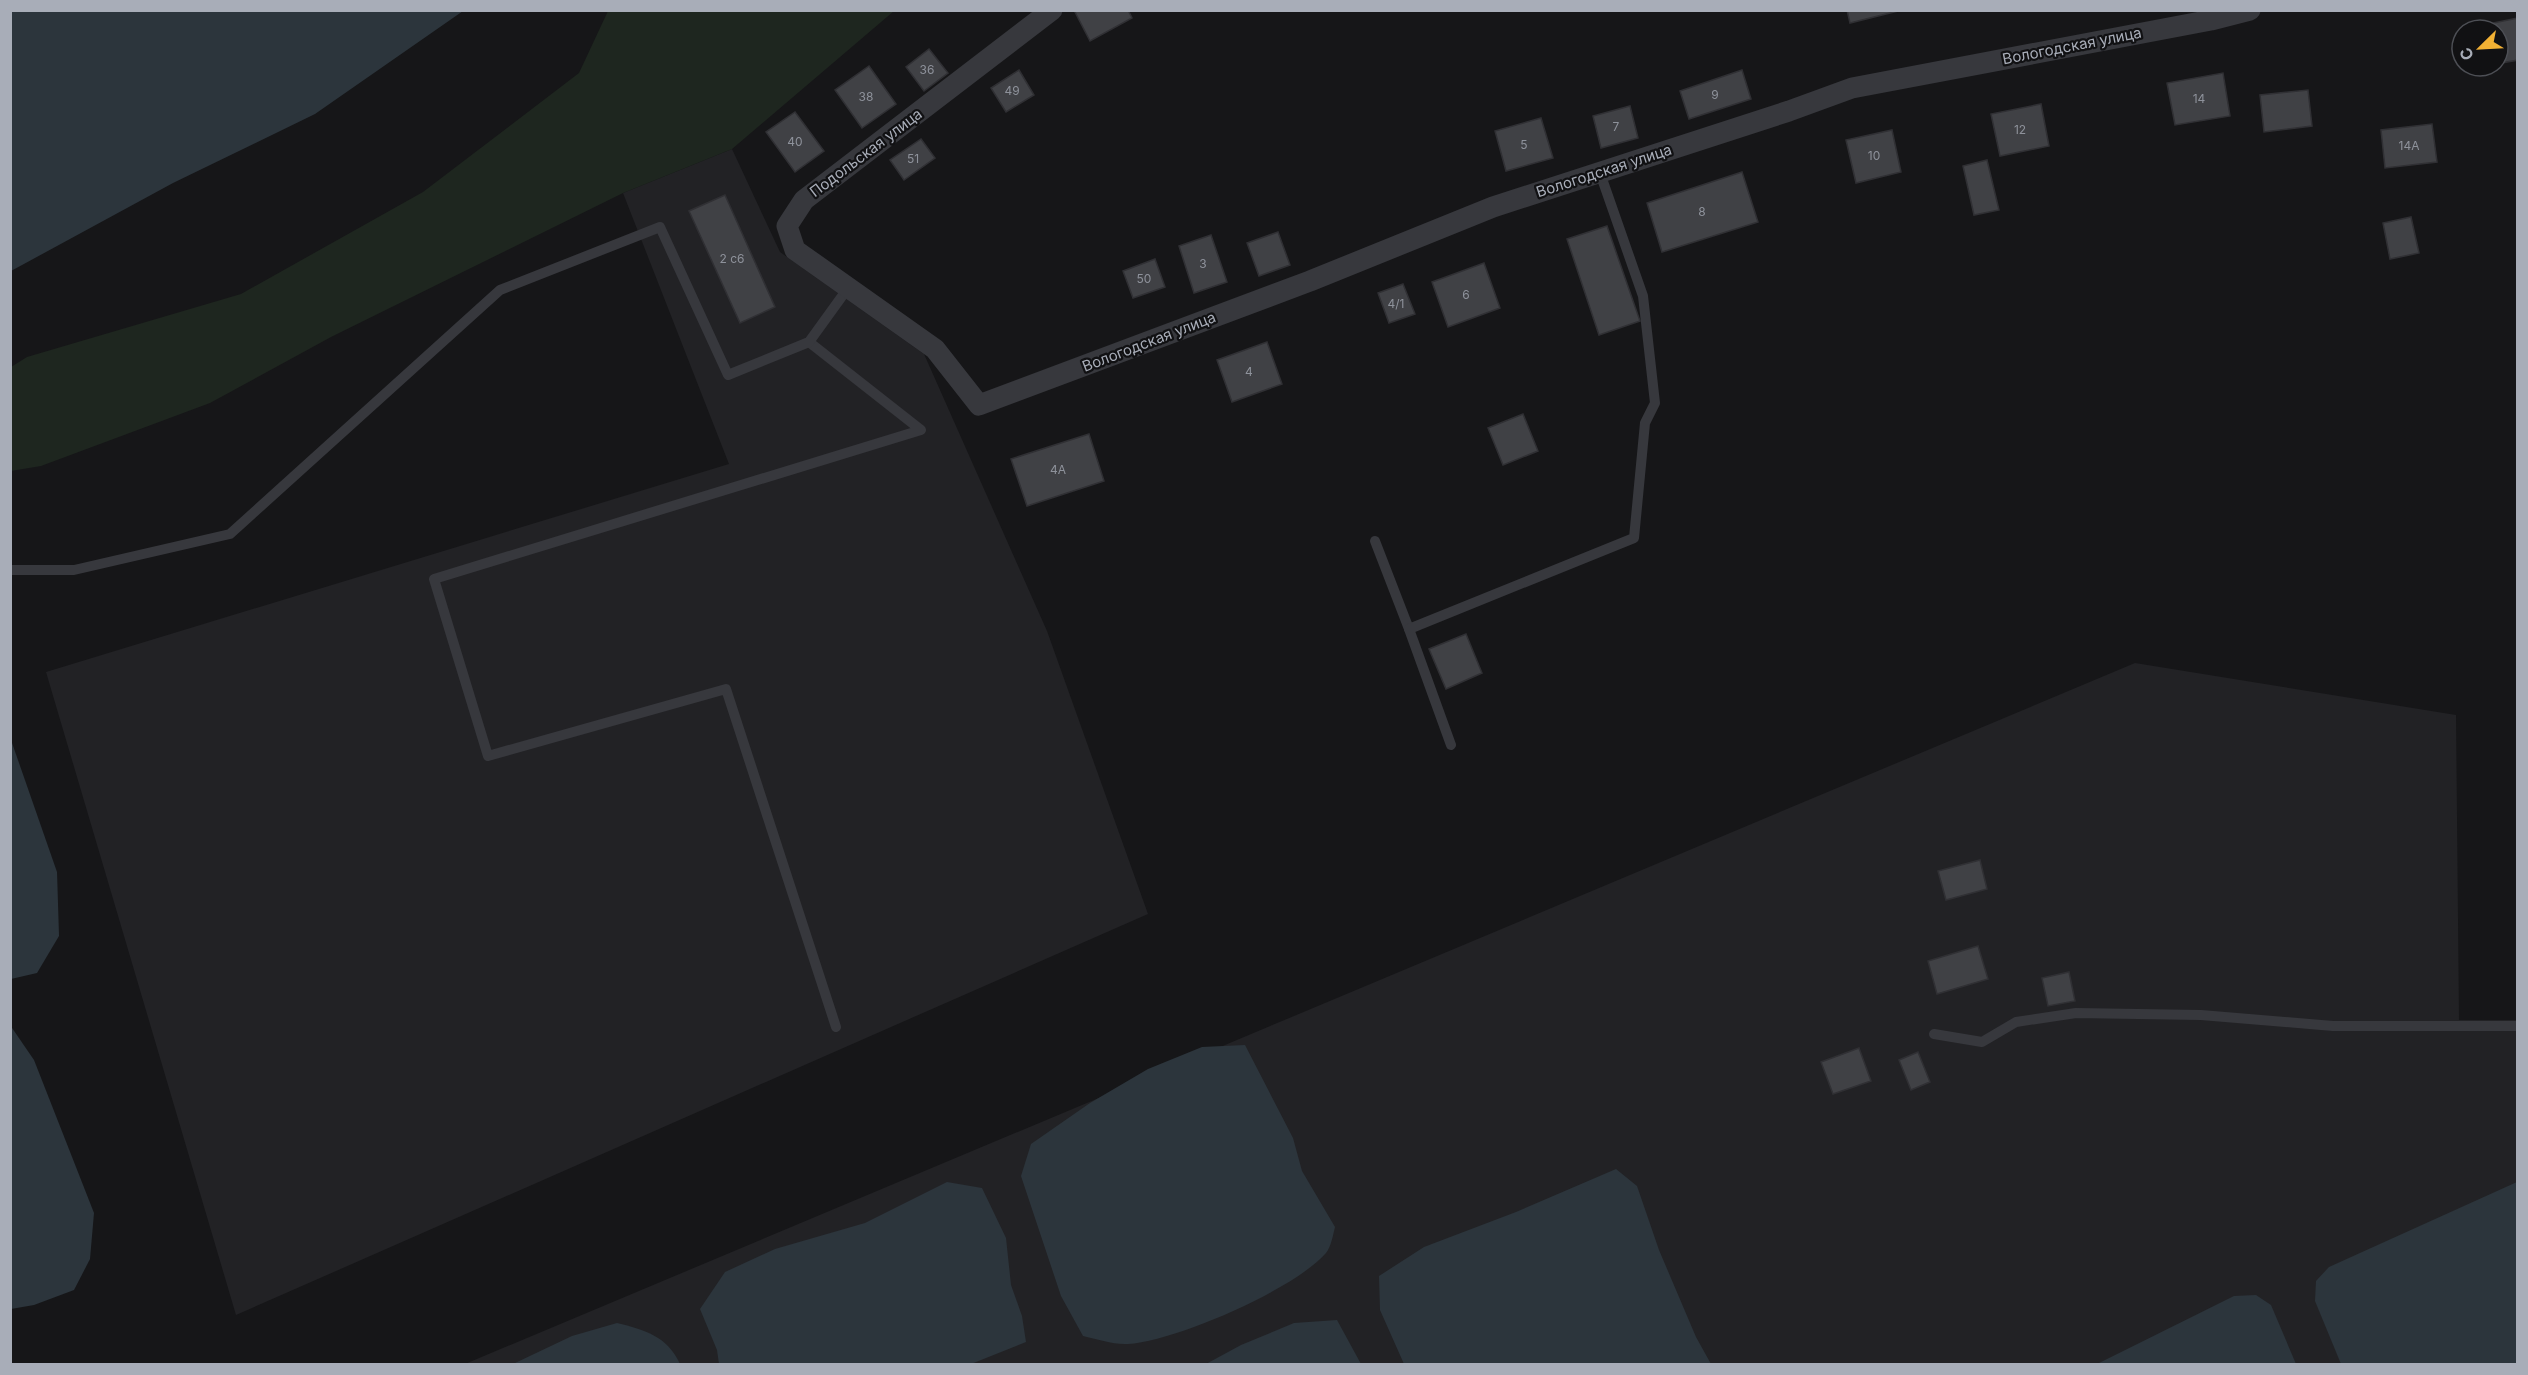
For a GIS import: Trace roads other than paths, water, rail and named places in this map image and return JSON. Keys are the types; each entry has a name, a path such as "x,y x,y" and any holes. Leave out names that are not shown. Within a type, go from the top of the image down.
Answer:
{"street":[{"name":"Подольская улица","path":"979,405 935,350 795,250 787,226 804,200 1052,10"},
{"name":"Вологодская улица","path":"979,405 1310,281 1493,207 1789,111 1852,88 2210,15 2250,10"}],"lane":[{"path":"1409,629 1634,538 1645,423 1655,403 1643,296 1600,173"},
{"path":"10,570 74,570 230,534 500,290 660,227 728,375 809,342 848,288"},
{"path":"809,342 921,430 434,579 488,756 726,689 836,1027"},
{"path":"1376,541 1450,745"},
{"path":"1934,1034 1982,1042 2016,1022 2076,1013 2201,1015 2333,1026 2517,1026"}]}
